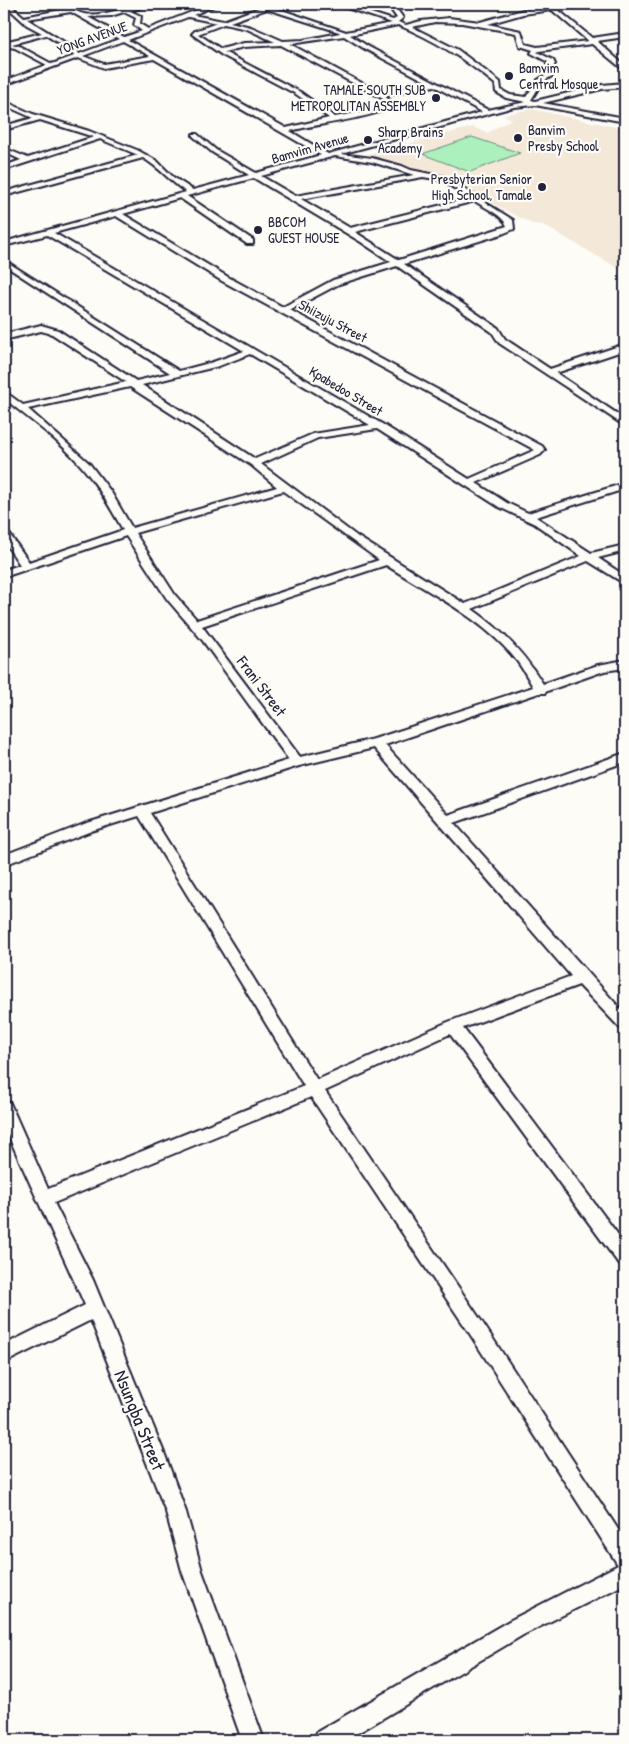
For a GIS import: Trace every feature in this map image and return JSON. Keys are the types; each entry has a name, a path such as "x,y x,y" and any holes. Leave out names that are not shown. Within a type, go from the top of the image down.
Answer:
{"street":[{"path":"6,4 29,24 75,51 77,56 110,69 110,73"},
{"path":"61,4 330,156 372,160 423,175 443,178 510,222 510,229 396,262 336,282 284,310"},
{"path":"121,4 125,6 126,11 139,17 137,25 145,29 144,32"},
{"path":"82,16 97,16 126,11 149,4"},
{"name":"YONG AVENUE","path":"4,83 124,40 216,4"},
{"path":"277,4 195,33 198,38 220,51 298,93 334,119"},
{"path":"338,4 396,23 432,38 466,58 497,82 498,91 514,98 531,102 602,86 625,85"},
{"path":"220,51 244,45 280,44 347,35 396,23 400,18 390,4"},
{"path":"520,6 531,4"},
{"path":"479,24 551,6 625,69"},
{"path":"266,7 321,24 347,35 367,48 487,112"},
{"path":"22,17 40,16 72,10"},
{"path":"187,15 246,27 280,44 302,52 379,95 390,102 391,105 378,111 284,131"},
{"path":"470,21 480,16"},
{"path":"406,27 437,19 470,21 518,32 522,45 537,49 625,35"},
{"path":"4,44 47,33"},
{"path":"4,44 17,47 52,66"},
{"path":"531,102 540,81 549,76 547,73 552,64 533,52 537,49"},
{"path":"104,66 156,57"},
{"path":"379,95 434,84"},
{"name":"Bamvim Avenue","path":"4,244 487,112 531,102 625,120"},
{"path":"4,103 40,118 101,137 144,156 155,162 171,178 192,193"},
{"path":"4,128 40,118"},
{"path":"195,135 214,151 349,230 495,330 502,341 625,423"},
{"path":"4,168 101,137"},
{"path":"4,150 29,161"},
{"path":"4,194 144,156"},
{"path":"296,198 423,175"},
{"path":"182,196 250,242"},
{"path":"349,230 476,199"},
{"name":"Shiizuju Street","path":"117,213 224,279 540,450 468,483"},
{"name":"Kpabedoo Street","path":"48,232 379,426 503,505 528,516 625,581"},
{"path":"4,262 178,374"},
{"path":"4,337 31,330 48,329 254,463 284,488 387,561 463,609 502,638 521,658 541,690"},
{"path":"551,372 625,347"},
{"path":"20,408 178,374 216,364 251,351"},
{"name":"Frani Street","path":"4,394 54,435 86,465 106,492 128,532 172,597 283,741 297,762"},
{"path":"254,463 316,436 379,426"},
{"path":"528,516 625,486"},
{"path":"4,574 128,532 284,488"},
{"path":"4,534 26,567"},
{"path":"463,609 588,558 625,548"},
{"path":"194,624 387,561"},
{"path":"4,860 88,827 297,762 377,743 541,690 602,668 625,664"},
{"path":"377,743 582,978 625,1024"},
{"path":"446,821 625,757"},
{"path":"142,810 314,1089 474,1325 625,1558"},
{"path":"44,1199 314,1089 453,1026 582,978"},
{"path":"453,1026 625,1258"},
{"name":"Nsungba Street","path":"4,1108 44,1199 84,1280 173,1504 192,1571 253,1740"},
{"path":"4,1354 95,1309"},
{"path":"325,1740 516,1628 625,1573"}],"shaded area":[{"name":"Presbyterian Senior High School, Tamale","path":"531,109 625,129 625,272 543,225 532,224 430,174 368,154 473,127 487,133 512,119 503,115"}],"green space":[{"path":"472,137 520,153 470,172 422,154"}],"place":[{"name":"Bamvim Central Mosque","path":"509,76"},
{"name":"TAMALE SOUTH SUB METROPOLITAN ASSEMBLY","path":"436,98"},
{"name":"Banvim Presby School","path":"518,138"},
{"name":"Sharp Brains Academy","path":"368,140"},
{"name":"Presbyterian Senior High School, Tamale","path":"542,187"},
{"name":"BBCOM GUEST HOUSE","path":"258,230"}]}
